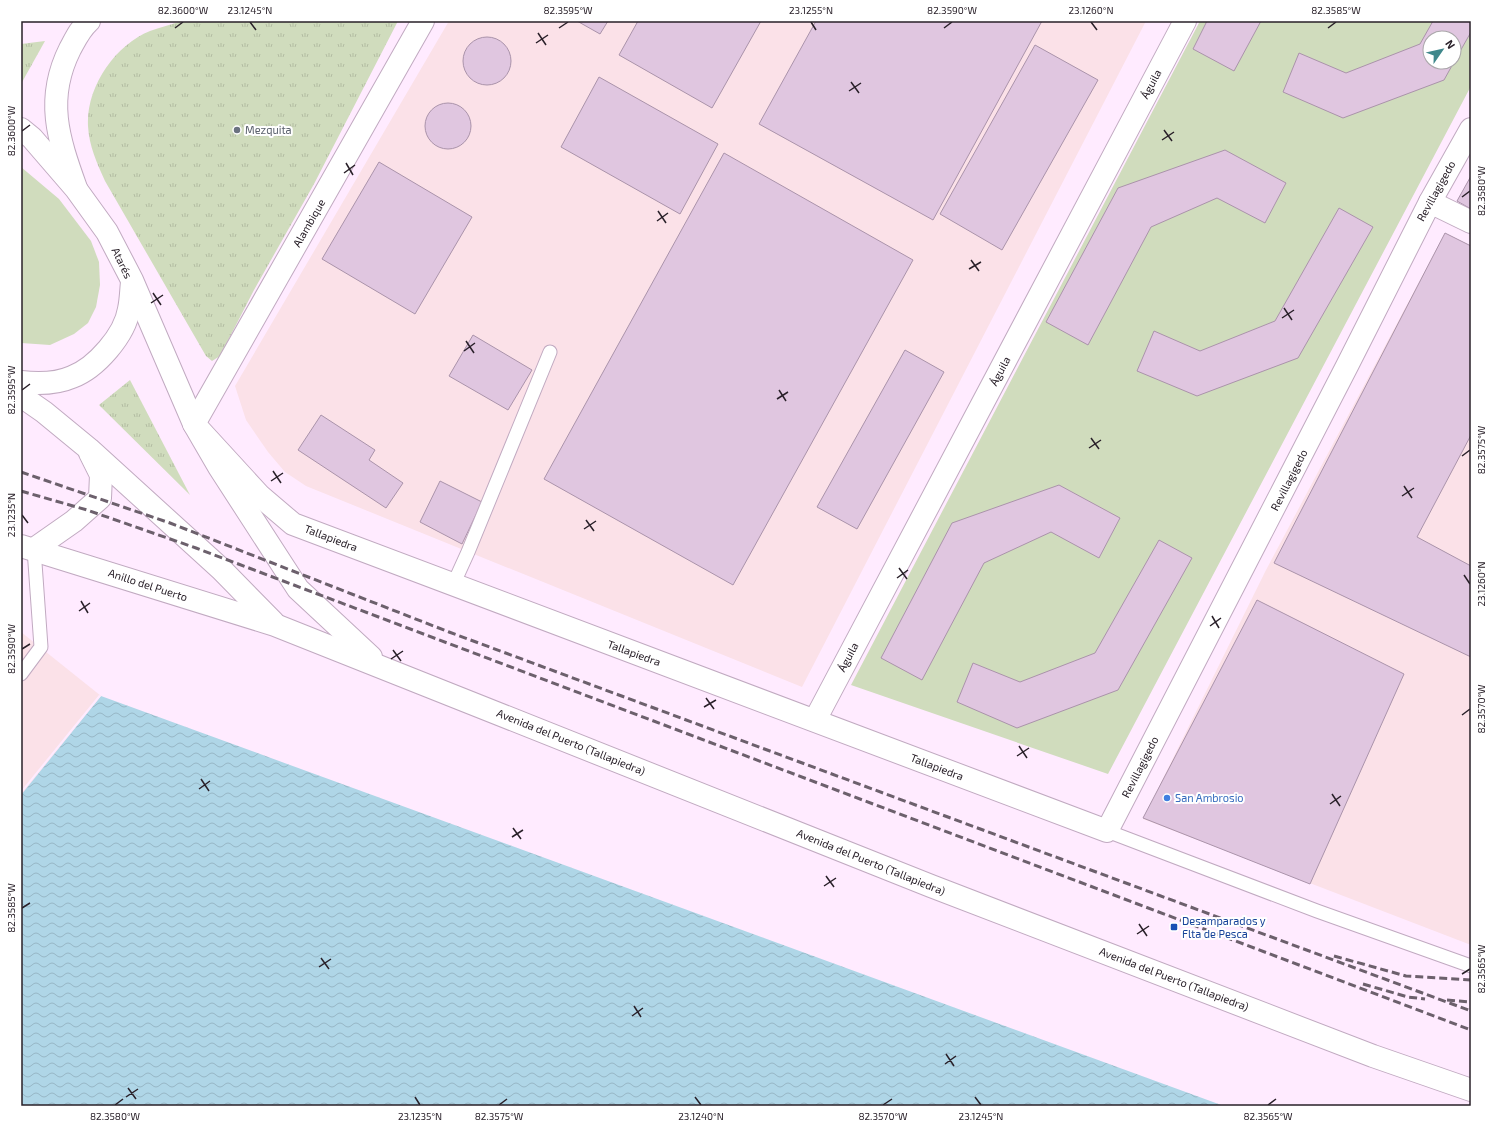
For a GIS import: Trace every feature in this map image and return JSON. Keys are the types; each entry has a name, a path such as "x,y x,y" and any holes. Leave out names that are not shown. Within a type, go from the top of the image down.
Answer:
{"street":[{"path":"76,189 61,146 54,106 62,66 80,29 88,21"},
{"name":"Alambique","path":"194,424 423,21"},
{"name":"Águila","path":"815,720 1185,21"},
{"name":"Atarés","path":"21,129 32,138 76,189 107,232 132,280 129,310 118,337 94,364 72,377 41,384 21,382"},
{"name":"Revillagigedo","path":"1107,831 1430,202 1471,129"},
{"path":"1430,202 1471,222"},
{"name":"Tallapiedra","path":"132,280 194,424 219,467 295,585 381,666"},
{"path":"21,396 44,412 89,449 221,569 275,625"},
{"name":"Tallapiedra","path":"194,424 260,496 293,524 1107,831"},
{"path":"27,547 74,522 100,498 101,475 89,449"},
{"name":"Anillo del Puerto","path":"27,547 275,625"},
{"name":"Avenida del Puerto (Tallapiedra)","path":"275,625 931,886 1373,1056 1471,1090"}],"lane":[{"path":"453,585 471,545 550,352"},
{"path":"21,674 41,647 27,547"},
{"path":"1107,831 1317,911 1471,966"}],"shaded area":[{"path":"449,21 1146,21 802,687 306,486 285,472 268,452 246,420 235,386"},
{"path":"1445,233 1471,246 1471,945 1143,819 1266,570"},
{"path":"21,632 101,696 21,795"}],"green space":[{"path":"183,21 398,21 314,184 254,290 220,356 212,361 206,356 105,181 96,161 88,126 92,97 105,69 114,57 125,46 150,31"},
{"path":"1200,21 1471,21 1471,86 1108,774 851,685"},
{"path":"45,41 21,84 21,44"},
{"path":"21,167 59,199 91,241 99,262 100,285 96,307 88,323 74,334 50,345 21,343"},
{"path":"130,380 190,495 99,405"}],"water":[{"path":"101,696 1224,1106 21,1106 21,795"}],"pier":[{"path":"99,695 101,696 21,794 21,791"}],"building":[{"path":"577,21 608,21 600,34"},
{"path":"638,21 761,21 712,108 619,55"},
{"path":"816,21 1042,21 933,220 759,124"},
{"path":"1207,21 1261,21 1234,71 1193,49"},
{"path":"1433,21 1471,21 1471,32 1462,48 1462,30 1428,30"},
{"path":"487,37 496,39 504,44 509,52 511,61 509,70 504,78 496,83 487,85 478,83 470,78 465,70 463,61 465,52 470,44 478,39"},
{"path":"1422,40 1422,70 1450,70 1444,80 1343,118 1283,92 1299,53 1346,73 1420,44"},
{"path":"1035,45 1098,80 1002,250 940,214"},
{"path":"599,77 718,144 680,214 561,147"},
{"path":"444,103 452,103 461,107 467,113 471,126 467,139 461,145 452,149 444,149 435,145 429,139 425,130 425,122 429,113 435,107"},
{"path":"1225,150 1286,183 1265,223 1217,198 1151,227 1088,345 1046,322 1118,188"},
{"path":"724,153 913,260 733,585 544,479"},
{"path":"379,162 472,217 415,314 322,259"},
{"path":"1471,176 1471,209 1457,201"},
{"path":"1339,208 1373,227 1298,358 1197,396 1137,371 1154,331 1200,351 1275,321"},
{"path":"1445,233 1471,246 1471,435 1417,537 1471,566 1471,657 1274,563"},
{"path":"473,335 532,370 508,410 449,376"},
{"path":"905,350 944,372 857,529 817,507"},
{"path":"321,415 375,450 369,460 403,483 386,508 298,450"},
{"path":"440,481 482,502 462,544 420,522"},
{"path":"1059,485 1120,518 1099,558 1051,532 984,563 922,680 881,658 952,523"},
{"path":"1159,540 1192,558 1118,690 1017,728 957,702 973,663 1020,682 1095,653"},
{"path":"1257,600 1404,674 1310,884 1143,818"}],"railway":[{"path":"21,472 170,523 449,632 1471,1011"},
{"path":"21,491 87,510 196,548 1471,1030"},
{"path":"1334,956 1406,976 1471,980"},
{"path":"1363,984 1408,997 1425,999"},
{"path":"1447,1000 1471,1002"}],"place":[{"name":"Mezquita","path":"237,130"},
{"name":"San Ambrosio","path":"1167,798"},
{"name":"Desamparados y Flta de Pesca","path":"1174,927"}]}
